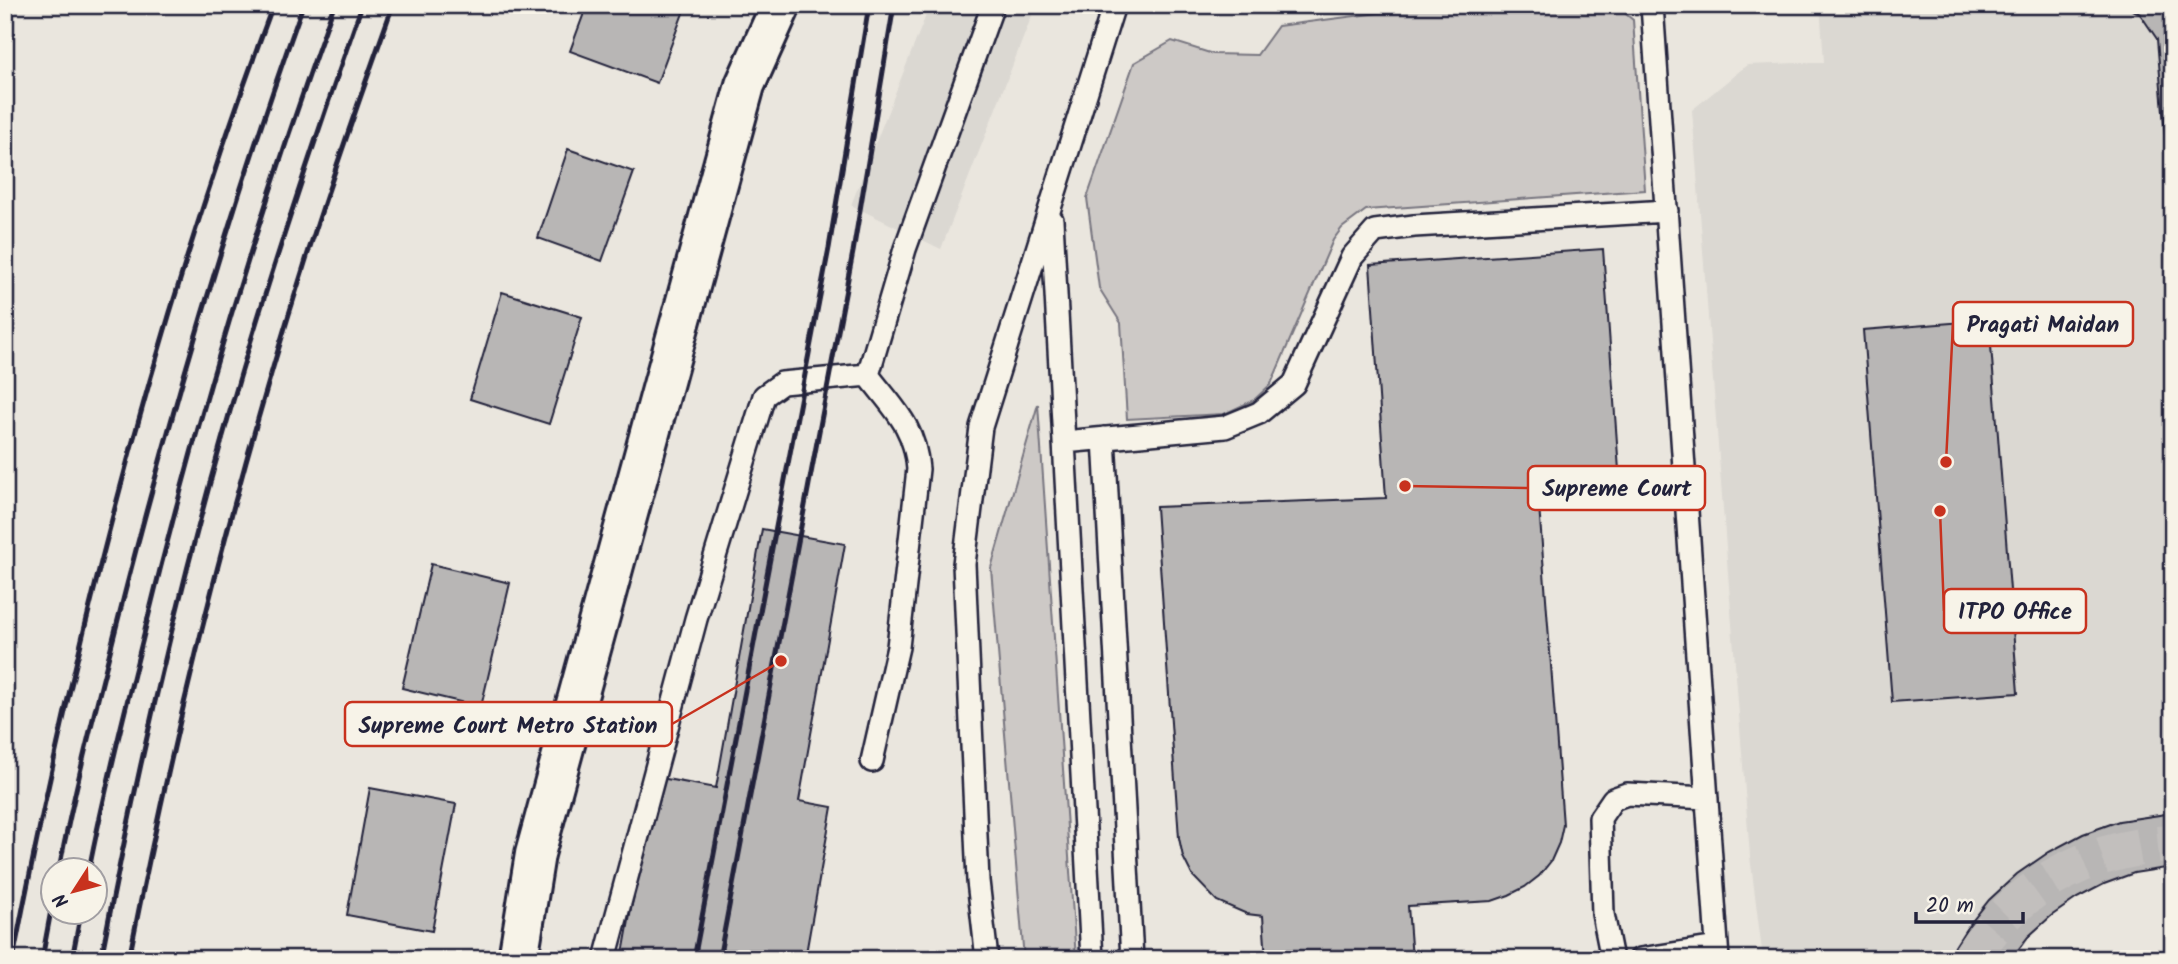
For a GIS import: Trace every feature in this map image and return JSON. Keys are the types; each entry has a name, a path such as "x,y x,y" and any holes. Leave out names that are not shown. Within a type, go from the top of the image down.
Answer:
{"street":[{"path":"518,959 535,854 741,98 781,5"}],"lane":[{"path":"868,375 905,249 993,5"},
{"path":"987,959 978,881 964,564 981,427 1114,5"},
{"path":"1640,959 1718,953 1652,5"},
{"path":"1051,205 1092,959"},
{"path":"1064,442 1224,427 1259,413 1294,384 1352,257 1375,231 1414,226 1667,211"},
{"path":"868,375 911,432 917,450 918,469 898,648 872,761"},
{"path":"605,959 696,619 764,396 782,383 868,375"},
{"path":"1104,438 1132,959"},
{"path":"1612,959 1603,914 1600,818 1613,799 1627,794 1707,798"}],"shaded area":[{"path":"930,5 1036,5 941,249 851,205"},
{"path":"1440,5 1615,5 1633,20 1645,190 1366,210 1342,228 1333,240 1271,384 1254,400 1224,414 1127,419 1121,323 1099,288 1087,198 1134,63 1172,41 1213,54 1257,55 1278,26"},
{"path":"1820,5 2173,5 2173,813 2119,822 2083,834 2049,852 2017,874 1947,959 1763,959 1750,856 1692,110 1747,65 1824,62"},
{"path":"1038,404 1076,959 1024,959 991,568"}],"building":[{"path":"587,5 686,5 657,83 570,51"},
{"path":"2124,5 2173,5 2173,232 2157,39 2140,14"},
{"path":"568,149 634,172 602,261 538,238"},
{"path":"1603,249 1620,484 1538,492 1563,825 1551,861 1539,876 1525,887 1492,901 1408,906 1412,959 1266,959 1263,916 1247,914 1217,901 1192,875 1183,857 1179,838 1156,507 1386,498 1370,265"},
{"path":"502,292 582,317 549,424 470,399"},
{"path":"1989,320 2018,693 1892,702 1863,330"},
{"path":"762,529 845,544 799,801 832,807 805,959 622,959 655,777 716,788"},
{"path":"431,564 510,583 481,707 402,688"},
{"path":"370,788 456,804 432,931 347,915"},
{"path":"2173,813 2173,867 2134,873 2077,898 2051,916 2028,937 2011,959 1947,959 1989,900 2017,874 2049,852 2083,834 2119,821"}],"tunnel":[{"path":"1970,959 2009,911 2056,876 2112,853 2173,844"}],"railway":[{"path":"13,959 64,717 123,477 193,239 231,121 273,5"},
{"path":"62,856 90,730 165,444 230,223 303,5"},
{"path":"92,856 184,478 254,240 334,5"},
{"path":"101,959 155,700 203,507 270,278 362,5"},
{"path":"129,959 166,784 229,523 314,233 393,5"},
{"path":"694,959 829,248 869,5"},
{"path":"719,959 853,252 894,5"},
{"path":"42,959 48,926"},
{"path":"72,959 78,926"}],"place":[{"name":"Pragati Maidan","path":"1946,462"},
{"name":"Supreme Court","path":"1405,486"},
{"name":"ITPO Office","path":"1940,511"},
{"name":"Supreme Court Metro Station","path":"781,661"}]}
